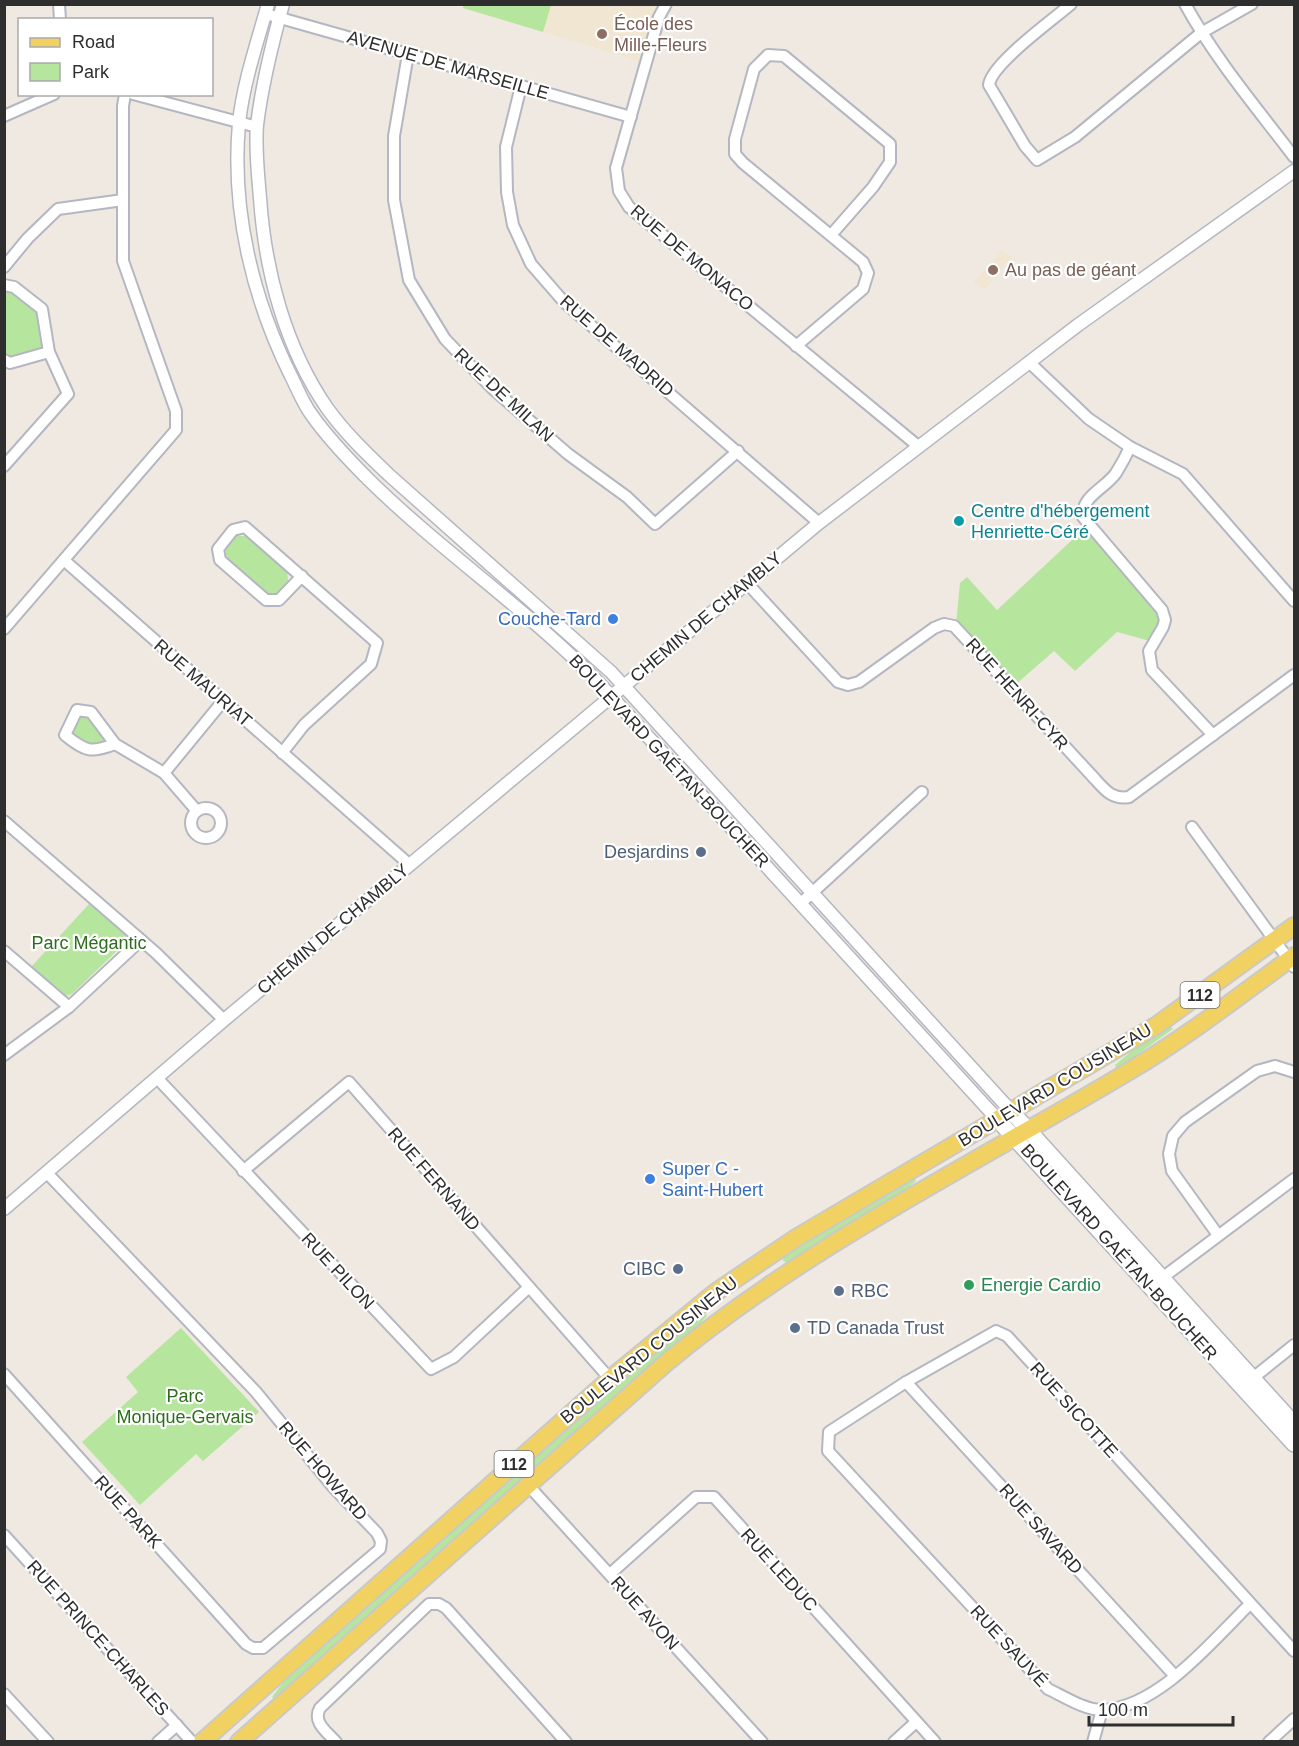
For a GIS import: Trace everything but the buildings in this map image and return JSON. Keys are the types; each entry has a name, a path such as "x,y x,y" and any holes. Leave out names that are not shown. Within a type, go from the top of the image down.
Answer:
{"main road":[{"name":"BOULEVARD COUSINEAU","path":"202,1742 610,1379 693,1310 753,1266 815,1227 1157,1025 1294,926"},
{"name":"BOULEVARD COUSINEAU","path":"239,1742 667,1362 745,1301 805,1261 1156,1054 1293,961"},
{"name":"BOULEVARD GAÉTAN-BOUCHER","path":"1005,1116 1162,1278 1294,1424"},
{"name":"BOULEVARD GAÉTAN-BOUCHER","path":"1021,1133 1294,1444"}],"street":[{"name":"BOULEVARD GAÉTAN-BOUCHER","path":"283,4 257,127 262,232 278,304 295,350 326,407 355,442 388,475 583,646 624,685 901,990 1005,1116"},
{"name":"RUE DE MONACO","path":"666,4 659,17 616,168 619,191 629,207 918,446"},
{"path":"1071,4 999,66 990,78 989,85 1024,146 1037,160 1075,137 1201,33 1252,4"},
{"path":"1185,4 1201,33 1240,91 1294,157"},
{"name":"BOULEVARD GAÉTAN-BOUCHER","path":"267,9 239,122 240,205 249,260 279,353 310,413 367,478 562,646 612,696 863,972 1005,1116"},
{"name":"AVENUE DE MARSEILLE","path":"267,9 280,17 631,117"},
{"name":"RUE DE MILAN","path":"408,54 394,136 394,200 409,280 445,339 492,388 568,454 627,497 655,524 738,451"},
{"path":"796,346 862,289 868,273 863,262 743,163 735,154 735,139 754,69 768,55 784,56 890,144 890,162 873,187 831,235"},
{"name":"RUE DE MADRID","path":"522,86 506,147 507,192 513,225 531,264 564,302 819,523"},
{"path":"4,116 49,96"},
{"path":"4,629 176,430 176,411 123,261 125,96"},
{"path":"141,96 257,127"},
{"name":"CHEMIN DE CHAMBLY","path":"4,1209 224,1020 819,523 1029,362 1294,171"},
{"path":"4,267 28,238 58,209 123,200"},
{"path":"4,285 14,286 42,309 49,352 68,394 4,466"},
{"path":"4,360 10,363 49,352"},
{"path":"1029,362 1089,419 1130,447 1183,474 1294,601"},
{"path":"1130,447 1115,475 1086,502 1082,510 1083,517 1162,610 1165,620 1163,627 1149,651 1152,670 1213,735"},
{"path":"282,753 304,725 371,664 377,643 302,576 245,527 233,530 218,549 220,560 266,600 279,600 302,576"},
{"name":"RUE MAURIAT","path":"65,561 410,865"},
{"name":"RUE HENRI-CYR","path":"747,583 838,682 848,685 859,682 934,628 944,624 954,626 1094,778 1118,799 1129,797 1294,675"},
{"path":"164,773 223,701"},
{"path":"115,744 94,752 79,746 65,735 77,710 91,712 115,744 164,773 196,810"},
{"path":"801,903 921,792"},
{"path":"4,822 141,940 224,1020"},
{"path":"1192,826 1275,940 1293,961"},
{"path":"4,1055 69,1007 141,940"},
{"path":"4,951 69,1007"},
{"path":"863,972 893,992 901,990"},
{"path":"1218,1235 1172,1171 1169,1154 1173,1136 1185,1122 1257,1071 1275,1066 1294,1072"},
{"name":"RUE PILON","path":"158,1079 431,1370 454,1357 529,1287"},
{"name":"RUE FERNAND","path":"243,1171 349,1082 610,1379"},
{"name":"RUE HOWARD","path":"47,1173 256,1392 381,1541 380,1549 263,1648 253,1648"},
{"path":"1162,1278 1294,1179"},
{"name":"RUE SICOTTE","path":"828,1451 829,1432 906,1382 994,1330 1007,1336 1294,1651"},
{"path":"1253,1378 1294,1345"},
{"name":"RUE PARK","path":"4,1374 246,1644 253,1648"},
{"name":"RUE SAVARD","path":"906,1382 1175,1676"},
{"name":"RUE SAUVÉ","path":"828,1451 1047,1689 1102,1710"},
{"name":"RUE AVON","path":"528,1485 762,1742"},
{"name":"RUE LEDUC","path":"610,1574 696,1497 714,1497 934,1742"},
{"name":"RUE PRINCE-CHARLES","path":"4,1535 192,1742"},
{"path":"336,1742 319,1724 317,1717 320,1708 429,1604 439,1604 446,1608 566,1742"},
{"path":"1093,1742 1102,1710 1140,1700 1175,1676 1251,1604"},
{"path":"4,1694 48,1742"},
{"path":"1269,1742 1294,1719"},
{"path":"894,1742 916,1722"},
{"path":"158,1742 177,1725"}],"shaded area":[{"name":"École des Mille-Fleurs","path":"464,4 660,5 646,63 463,8"},
{"name":"Au pas de géant","path":"1002,251 1012,257 984,290 974,282"}],"green space":[{"path":"464,4 551,5 543,32 463,8"},
{"path":"4,285 42,309 49,352 5,360"},
{"path":"1086,527 1163,620 1150,641 1117,632 1075,671 1054,651 1015,685 956,624 960,583 967,577 997,610"},
{"path":"236,536 248,536 287,569 288,581 278,593 267,594 228,561 225,551"},
{"path":"79,713 89,716 112,742 94,749 68,734"},
{"name":"Parc Mégantic","path":"90,903 126,934 125,943 72,994 65,996 31,967"},
{"path":"1170,1026 1173,1029 1117,1069 1115,1065 1134,1049"},
{"path":"914,1178 916,1181 897,1197 787,1263 783,1261 784,1255"},
{"path":"704,1312 707,1316 694,1330 274,1699 272,1697 285,1680 335,1635 654,1353"},
{"name":"Parc Monique-Gervais","path":"181,1328 259,1412 203,1461 196,1454 140,1505 82,1442 138,1392 126,1377"}],"place":[{"name":"École des Mille-Fleurs","path":"602,34"},
{"name":"Au pas de géant","path":"993,270"},
{"name":"Centre d'hébergement Henriette-Céré","path":"959,521"},
{"name":"Couche-Tard","path":"613,619"},
{"name":"Desjardins","path":"701,852"},
{"name":"Super C - Saint-Hubert","path":"650,1179"},
{"name":"CIBC","path":"678,1269"},
{"name":"Energie Cardio","path":"969,1285"},
{"name":"RBC","path":"839,1291"},
{"name":"TD Canada Trust","path":"795,1328"}]}
